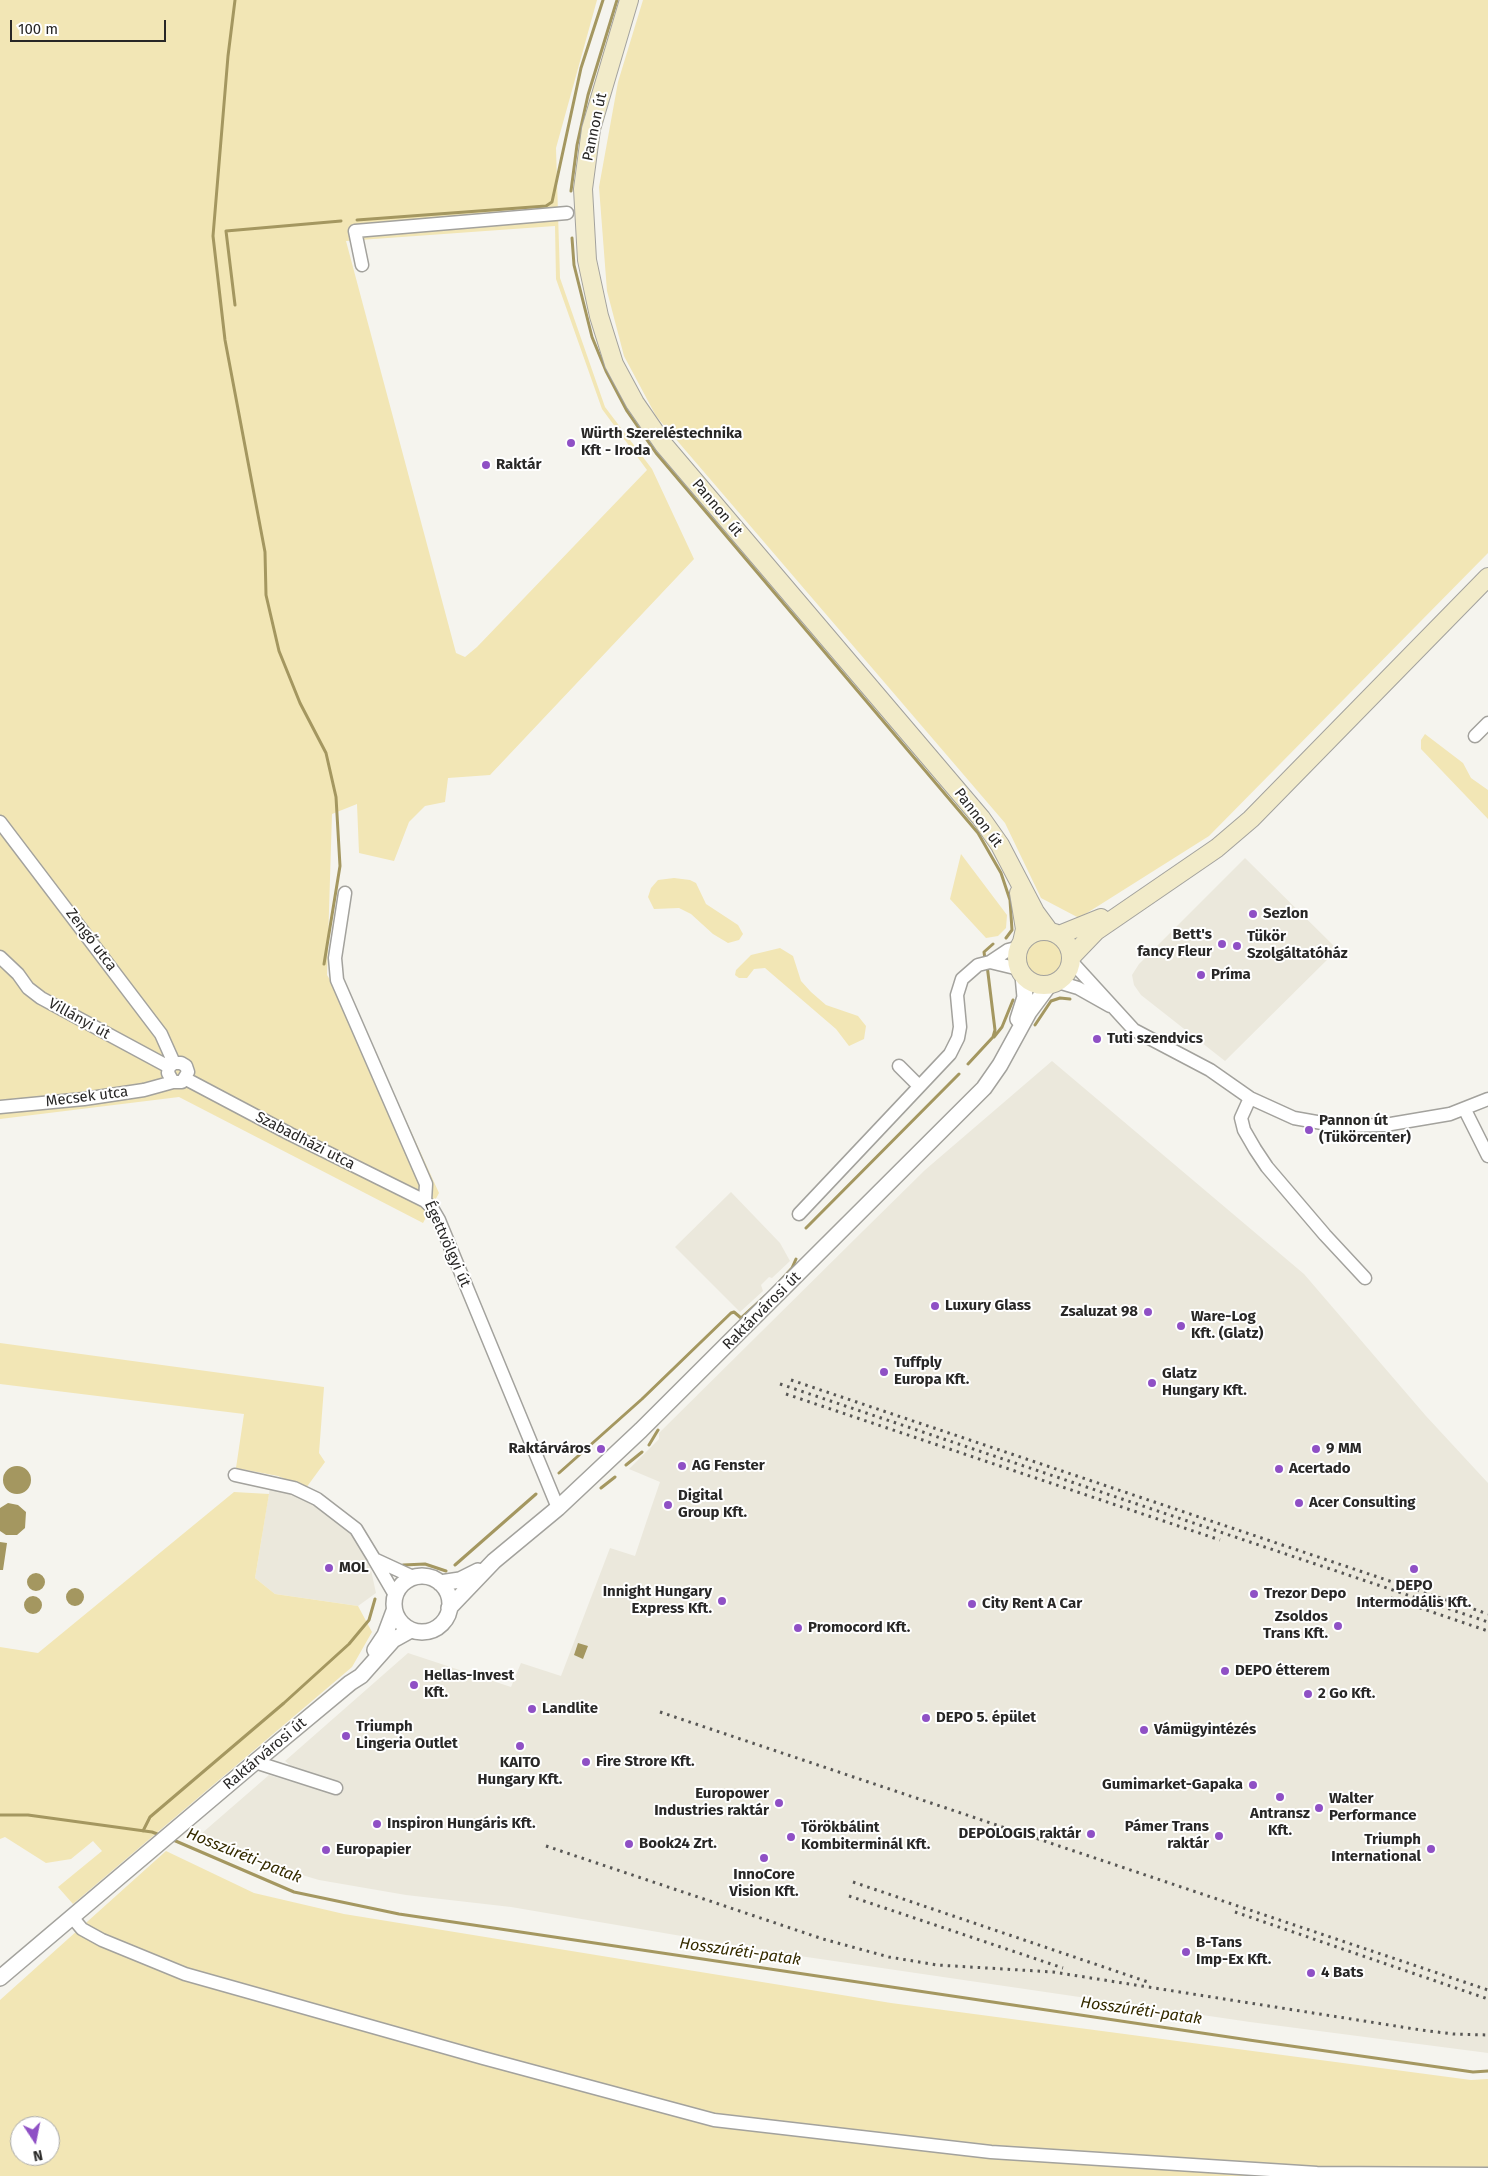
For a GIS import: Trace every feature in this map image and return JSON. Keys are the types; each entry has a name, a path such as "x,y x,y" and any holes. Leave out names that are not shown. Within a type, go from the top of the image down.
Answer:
{"main road":[{"name":"Pannon út","path":"629,0 591,129 583,189 587,260 599,316 614,364 635,404 664,445 981,818 1010,864 1035,912 1054,933"},
{"path":"1021,945 1034,933 1054,933 1090,924 1160,885 1217,848 1251,819 1488,578"},
{"name":"Pannon út","path":"1010,864 1023,909 1025,929 1021,945"},
{"name":"Raktárvárosi út","path":"1054,983 1067,973 1072,958 1089,937 1160,885"},
{"path":"1054,933 1068,944 1072,958"},
{"name":"Raktárvárosi út","path":"1021,945 1017,958 1021,972"},
{"path":"1021,972 1037,984 1054,983"}],"street":[{"path":"362,265 355,231 567,213"},
{"path":"1474,736 1488,723"},
{"name":"Zengő utca","path":"0,822 161,1034 172,1065"},
{"name":"Égettvölgyi út","path":"345,893 335,958 337,980 426,1184 425,1201 439,1220 558,1508"},
{"path":"799,1214 950,1054 958,1038 960,1016 957,995 962,980 978,966 990,962 1008,950 1021,945"},
{"name":"Villányi út","path":"0,957 18,974 28,988 48,1003 172,1065"},
{"path":"1072,958 1107,998 1112,1008"},
{"path":"990,962 1021,972"},
{"name":"Raktárvárosi út","path":"1011,1045 1025,998 1021,972"},
{"path":"1054,983 1078,988 1112,1008 1134,1030 1210,1070 1250,1098 1305,1121 1349,1127 1402,1123 1465,1110 1488,1099"},
{"name":"Raktárvárosi út","path":"0,1978 255,1762 361,1676 393,1640 411,1630 424,1632 434,1629 446,1618 449,1608 494,1561 558,1508 704,1369 984,1088 1000,1065 1029,1012 1054,983"},
{"path":"181,1063 186,1066 188,1072 186,1079 178,1083 173,1082 168,1073 172,1065 181,1063"},
{"path":"899,1066 919,1086"},
{"name":"Szabadházi utca","path":"186,1079 425,1201"},
{"name":"Mecsek utca","path":"0,1107 84,1099 144,1090 173,1082"},
{"path":"1250,1098 1241,1118 1244,1130 1255,1148 1267,1166 1325,1235 1365,1278"},
{"path":"1465,1110 1488,1156"},
{"path":"234,1475 294,1488 317,1499 356,1529 373,1557"},
{"path":"374,1559 413,1578 404,1582 395,1595 374,1559"},
{"name":"Raktárvárosi út","path":"413,1578 424,1576 440,1583 466,1578 494,1561"},
{"path":"440,1583 449,1597 449,1608"},
{"name":"Raktárvárosi út","path":"350,1683 384,1635 394,1611 395,1595"},
{"path":"394,1611 399,1621 411,1630"},
{"path":"255,1762 336,1788"},
{"path":"72,1917 82,1929 102,1940 185,1974 483,2058 723,2122 991,2152 1317,2173 1488,2174"}],"shaded area":[{"path":"0,0 597,0 556,148 560,278 605,407 652,469 694,559 490,775 448,778 445,802 425,806 409,822 394,861 359,853 357,804 332,814 327,975 376,1054 439,1193 423,1223 179,1097 0,1119","holes":["555,226 556,279 602,409 647,470 477,647 465,657 456,653 346,241"]},
{"path":"643,0 1488,0 1488,553 1209,836 1079,918 1041,898 1005,823 656,416 624,356 607,291 599,187 618,82"},
{"path":"1425,734 1463,763 1471,778 1488,790 1488,819 1421,749 1421,740"},
{"path":"961,854 1007,915 1006,928 998,936 986,938 950,899"},
{"path":"1245,858 1333,945 1335,952 1225,1061 1141,995 1134,985 1132,975 1139,964"},
{"path":"674,878 690,880 696,883 706,904 738,925 743,934 739,940 728,943 713,934 691,914 679,908 654,909 648,897 651,888 658,880"},
{"path":"1049,938 1056,941 1062,947 1065,958 1064,966 1056,975 1049,978 1041,978 1034,975 1026,966 1025,954 1028,947 1037,939"},
{"path":"780,948 793,956 801,981 811,992 826,1005 858,1016 866,1026 864,1039 849,1046 836,1029 765,968 754,969 747,978 739,978 735,975 736,970 751,955"},
{"path":"1052,1061 1304,1274 1426,1416 1488,1483 1488,2053 1250,2022 793,1955 511,1907 406,1895 319,1880 285,1870 201,1834 269,1775 337,1795 341,1785 296,1770 285,1761 408,1653 511,1687 521,1663 561,1676 610,1548 635,1556 660,1482 629,1469 659,1439 659,1433 925,1170"},
{"path":"731,1192 780,1243 790,1261 772,1278 769,1277 761,1285 763,1291 740,1312 675,1247"},
{"path":"0,1343 324,1387 319,1453 325,1462 306,1488 278,1476 236,1468 244,1414 0,1384"},
{"path":"17,1466 27,1470 31,1480 27,1490 17,1494 7,1490 3,1480 7,1470"},
{"path":"270,1487 286,1491 321,1507 357,1538 371,1570 376,1593 358,1606 275,1594 255,1578"},
{"path":"234,1492 269,1494 255,1578 275,1594 358,1606 372,1632 352,1667 73,1904 58,1887 102,1851 93,1841 71,1859 46,1863 5,1837 0,1839 0,1647 38,1653"},
{"path":"8,1503 18,1505 26,1512 25,1528 17,1535 6,1535 0,1531 0,1508"},
{"path":"0,1542 7,1543 3,1570 0,1570"},
{"path":"36,1573 42,1576 45,1582 42,1588 36,1591 30,1588 27,1582 30,1576"},
{"path":"75,1588 81,1591 84,1597 81,1603 75,1606 69,1603 66,1597 69,1591"},
{"path":"33,1596 39,1599 42,1605 39,1611 33,1614 27,1611 24,1605 27,1599"},
{"path":"578,1643 588,1646 583,1659 574,1655"},
{"path":"166,1851 254,1893 344,1914 891,2003 1471,2080 1488,2079 1488,2176 0,2176 0,2000"}],"waterway":[{"path":"235,0 228,56 213,236 225,340 265,552 266,595 279,651 300,703 326,753 336,797 340,866 324,964"},
{"path":"357,220 546,206 552,202 581,68 603,0"},
{"path":"571,191 577,145 588,95 617,0"},
{"path":"235,305 226,231 341,221"},
{"path":"572,238 574,265 592,337 606,371 627,411 656,453 978,833 1001,873 1010,900 1012,930 1006,938"},
{"path":"985,959 984,952 993,944"},
{"path":"968,1064 993,1037 995,1030 987,965"},
{"path":"1035,1025 1051,1001 1060,998 1070,999"},
{"path":"994,1037 1002,1027 1013,1000"},
{"path":"806,1228 959,1074"},
{"path":"780,1281 792,1268 796,1259"},
{"path":"559,1473 642,1399 731,1313 734,1312 741,1318 765,1296"},
{"path":"649,1445 658,1430"},
{"path":"626,1465 642,1452"},
{"path":"601,1488 615,1477"},
{"path":"455,1565 536,1494"},
{"path":"403,1565 425,1564 446,1571"},
{"path":"143,1831 150,1817 284,1703 349,1644 369,1620 375,1599"},
{"name":"Hosszúréti-patak","path":"0,1815 28,1815 152,1832 160,1835"},
{"name":"Hosszúréti-patak","path":"171,1839 294,1892 399,1914 1249,2040 1473,2072 1488,2071"}],"railway":[{"path":"791,1380 1488,1614"},
{"path":"780,1384 1488,1622"},
{"path":"786,1394 1220,1540"},
{"path":"1391,1598 1488,1631"},
{"path":"660,1712 1488,1990"},
{"path":"546,1846 823,1939 889,1957 937,1965 1053,1972 1421,2030 1453,2034 1488,2035"},
{"path":"853,1882 1148,1982"},
{"path":"849,1896 1063,1968"},
{"path":"1235,1912 1488,1999"}],"place":[{"name":"Würth Szereléstechnika Kft - Iroda","path":"571,443"},
{"name":"Raktár","path":"486,465"},
{"name":"Sezlon","path":"1253,914"},
{"name":"Bett's fancy Fleur","path":"1222,944"},
{"name":"Tükör Szolgáltatóház","path":"1237,946"},
{"name":"Príma","path":"1201,975"},
{"name":"Tuti szendvics","path":"1097,1039"},
{"name":"Pannon út (Tükörcenter)","path":"1309,1130"},
{"name":"Luxury Glass","path":"935,1306"},
{"name":"Zsaluzat 98","path":"1148,1312"},
{"name":"Ware-Log Kft. (Glatz)","path":"1181,1326"},
{"name":"Tuffply Europa Kft.","path":"884,1372"},
{"name":"Glatz Hungary Kft.","path":"1152,1383"},
{"name":"Raktárváros","path":"601,1449"},
{"name":"9 MM","path":"1316,1449"},
{"name":"AG Fenster","path":"682,1466"},
{"name":"Acertado","path":"1279,1469"},
{"name":"Acer Consulting","path":"1299,1503"},
{"name":"Digital Group Kft.","path":"668,1505"},
{"name":"MOL","path":"329,1568"},
{"name":"DEPO Intermodális Kft.","path":"1414,1569"},
{"name":"Trezor Depo","path":"1254,1594"},
{"name":"Innight Hungary Express Kft.","path":"722,1601"},
{"name":"City Rent A Car","path":"972,1604"},
{"name":"Zsoldos Trans Kft.","path":"1338,1626"},
{"name":"Promocord Kft.","path":"798,1628"},
{"name":"DEPO étterem","path":"1225,1671"},
{"name":"Hellas-Invest Kft.","path":"414,1685"},
{"name":"2 Go Kft.","path":"1308,1694"},
{"name":"Landlite","path":"532,1709"},
{"name":"DEPO 5. épület","path":"926,1718"},
{"name":"Vámügyintézés","path":"1144,1730"},
{"name":"Triumph Lingeria Outlet","path":"346,1736"},
{"name":"KAITO Hungary Kft.","path":"520,1746"},
{"name":"Fire Strore Kft.","path":"586,1762"},
{"name":"Gumimarket-Gapaka","path":"1253,1785"},
{"name":"Antransz Kft.","path":"1280,1797"},
{"name":"Europower Industries raktár","path":"779,1803"},
{"name":"Walter Performance","path":"1319,1808"},
{"name":"Inspiron Hungáris Kft.","path":"377,1824"},
{"name":"DEPOLOGIS raktár","path":"1091,1834"},
{"name":"Pámer Trans raktár","path":"1219,1836"},
{"name":"Törökbálint Kombiterminál Kft.","path":"791,1837"},
{"name":"Book24 Zrt.","path":"629,1844"},
{"name":"Triumph International","path":"1431,1849"},
{"name":"Europapier","path":"326,1850"},
{"name":"InnoCore Vision Kft.","path":"764,1858"},
{"name":"B-Tans Imp-Ex Kft.","path":"1186,1952"},
{"name":"4 Bats","path":"1311,1973"}]}
